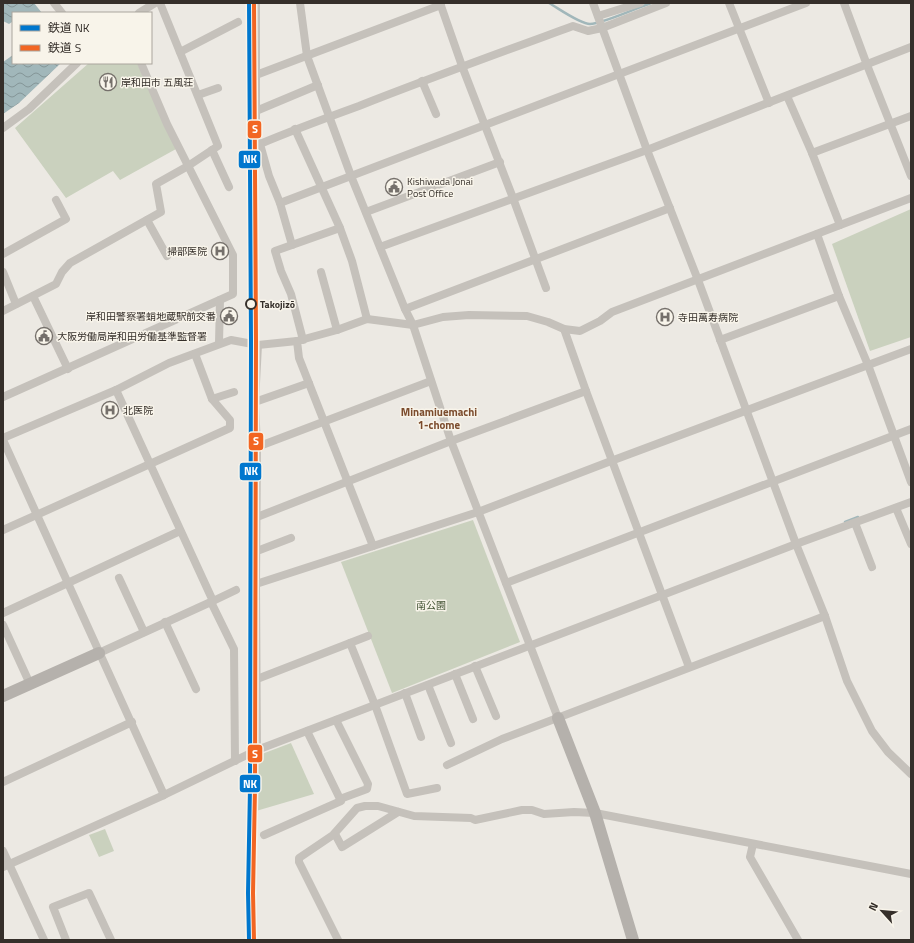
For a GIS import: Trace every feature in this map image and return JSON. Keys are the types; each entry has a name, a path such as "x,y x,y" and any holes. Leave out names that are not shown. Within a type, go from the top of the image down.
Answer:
{"street":[{"path":"54,3 61,12"},
{"path":"141,12 155,3"},
{"path":"3,311 56,284 62,272 70,263 161,212 156,184 188,166 218,146 160,3"},
{"path":"256,3 256,141 260,144 269,176 280,203 292,245"},
{"path":"300,3 307,56 351,176 405,309 413,325 451,441 594,813 633,940"},
{"path":"593,3 796,544 825,616 847,681 872,731 888,752 911,774"},
{"path":"598,17 640,3"},
{"path":"260,144 295,129 422,81 573,26 588,31 602,28 666,3"},
{"path":"729,3 768,103"},
{"path":"280,203 323,188 806,3"},
{"path":"844,3 911,176"},
{"path":"256,75 441,4 462,66 500,162 546,288"},
{"path":"180,52 238,22"},
{"path":"380,247 647,150 911,47"},
{"path":"3,128 29,109 76,64"},
{"path":"3,398 233,294 232,255 166,124 141,64"},
{"path":"422,81 436,114"},
{"path":"256,110 318,86"},
{"path":"198,95 218,88"},
{"path":"787,96 812,153 840,225"},
{"path":"812,153 911,116"},
{"path":"295,129 340,228 352,261 367,319"},
{"path":"212,150 229,187"},
{"path":"366,212 500,162"},
{"path":"164,794 3,439 116,390 169,363 231,340 258,345 300,340 337,330 367,319 413,325 443,317 469,315 527,316 548,322 564,329 580,331 600,321 612,312 911,198"},
{"path":"3,254 66,218 56,200"},
{"path":"405,309 670,208"},
{"path":"148,220 167,256"},
{"path":"340,228 275,250 281,271 291,294 300,340 299,358 372,546"},
{"path":"817,234 839,296 868,365 911,482"},
{"path":"3,272 16,304"},
{"path":"320,272 337,330"},
{"path":"33,296 68,369"},
{"path":"720,340 839,296"},
{"path":"220,300 220,343"},
{"path":"564,329 611,461 688,667"},
{"path":"257,750 257,448 255,402 258,345"},
{"path":"256,584 478,512 911,348"},
{"path":"3,530 230,428 230,420 212,399 195,354"},
{"path":"257,448 431,381"},
{"path":"255,402 309,383"},
{"path":"116,390 234,649 235,761"},
{"path":"257,517 451,441 586,391"},
{"path":"212,399 234,392"},
{"path":"506,583 773,483 911,429"},
{"path":"6,865 164,794 257,750 661,595 911,502"},
{"path":"896,508 911,544"},
{"path":"855,523 872,567"},
{"path":"3,613 67,582 180,531"},
{"path":"257,550 291,538"},
{"path":"119,578 144,632"},
{"path":"3,696 236,590"},
{"path":"446,764 502,739 825,616"},
{"path":"165,622 196,688"},
{"path":"3,624 30,684"},
{"path":"257,679 368,636"},
{"path":"350,643 408,794 436,788"},
{"path":"475,666 496,716"},
{"path":"455,674 473,719"},
{"path":"428,684 451,742"},
{"path":"405,693 421,737"},
{"path":"264,835 341,801 340,799 367,789 368,784 336,720"},
{"path":"3,782 132,722"},
{"path":"307,731 340,799"},
{"path":"338,940 302,869 298,858 335,834 357,808 365,806 378,806 414,816 470,818 475,820 522,810 532,810 544,814 574,812 594,813 911,874"},
{"path":"335,834 342,847 398,812"},
{"path":"753,844 750,856 798,940"},
{"path":"3,851 6,865 44,940"},
{"path":"66,940 53,908 89,893 111,940"}],"green space":[{"path":"88,64 137,64 176,149 120,180 113,171 66,198 15,128"},
{"path":"911,209 911,337 870,351 832,244"},
{"name":"南公園","path":"473,520 520,642 392,693 341,562"},
{"path":"291,743 314,794 256,811 254,757"},
{"path":"105,829 114,851 99,857 89,835"}],"water":[{"path":"3,3 34,3 41,12 12,12 12,22 9,24 3,21"},
{"path":"12,56 12,64 60,64 19,103 3,114 3,62"}],"waterway":[{"path":"549,3 575,19 590,24 611,19 651,3"},
{"path":"845,522 858,517"}],"rail line":[{"name":"NK","path":"249,3 251,340 249,940"},
{"name":"S","path":"254,3 256,340 254,940"}],"place":[{"name":"岸和田市 五風荘","path":"108,82"},
{"name":"Kishiwada Jonai Post Office","path":"394,187"},
{"name":"掃部医院","path":"220,251"},
{"name":"Takojizō","path":"251,304"},
{"name":"岸和田警察署蛸地蔵駅前交番","path":"229,316"},
{"name":"寺田萬寿病院","path":"665,317"},
{"name":"大阪労働局岸和田労働基準監督署","path":"44,336"},
{"name":"北医院","path":"110,410"}],"district":[{"name":"Minamiuemachi 1-chome","path":"439,418"}]}
